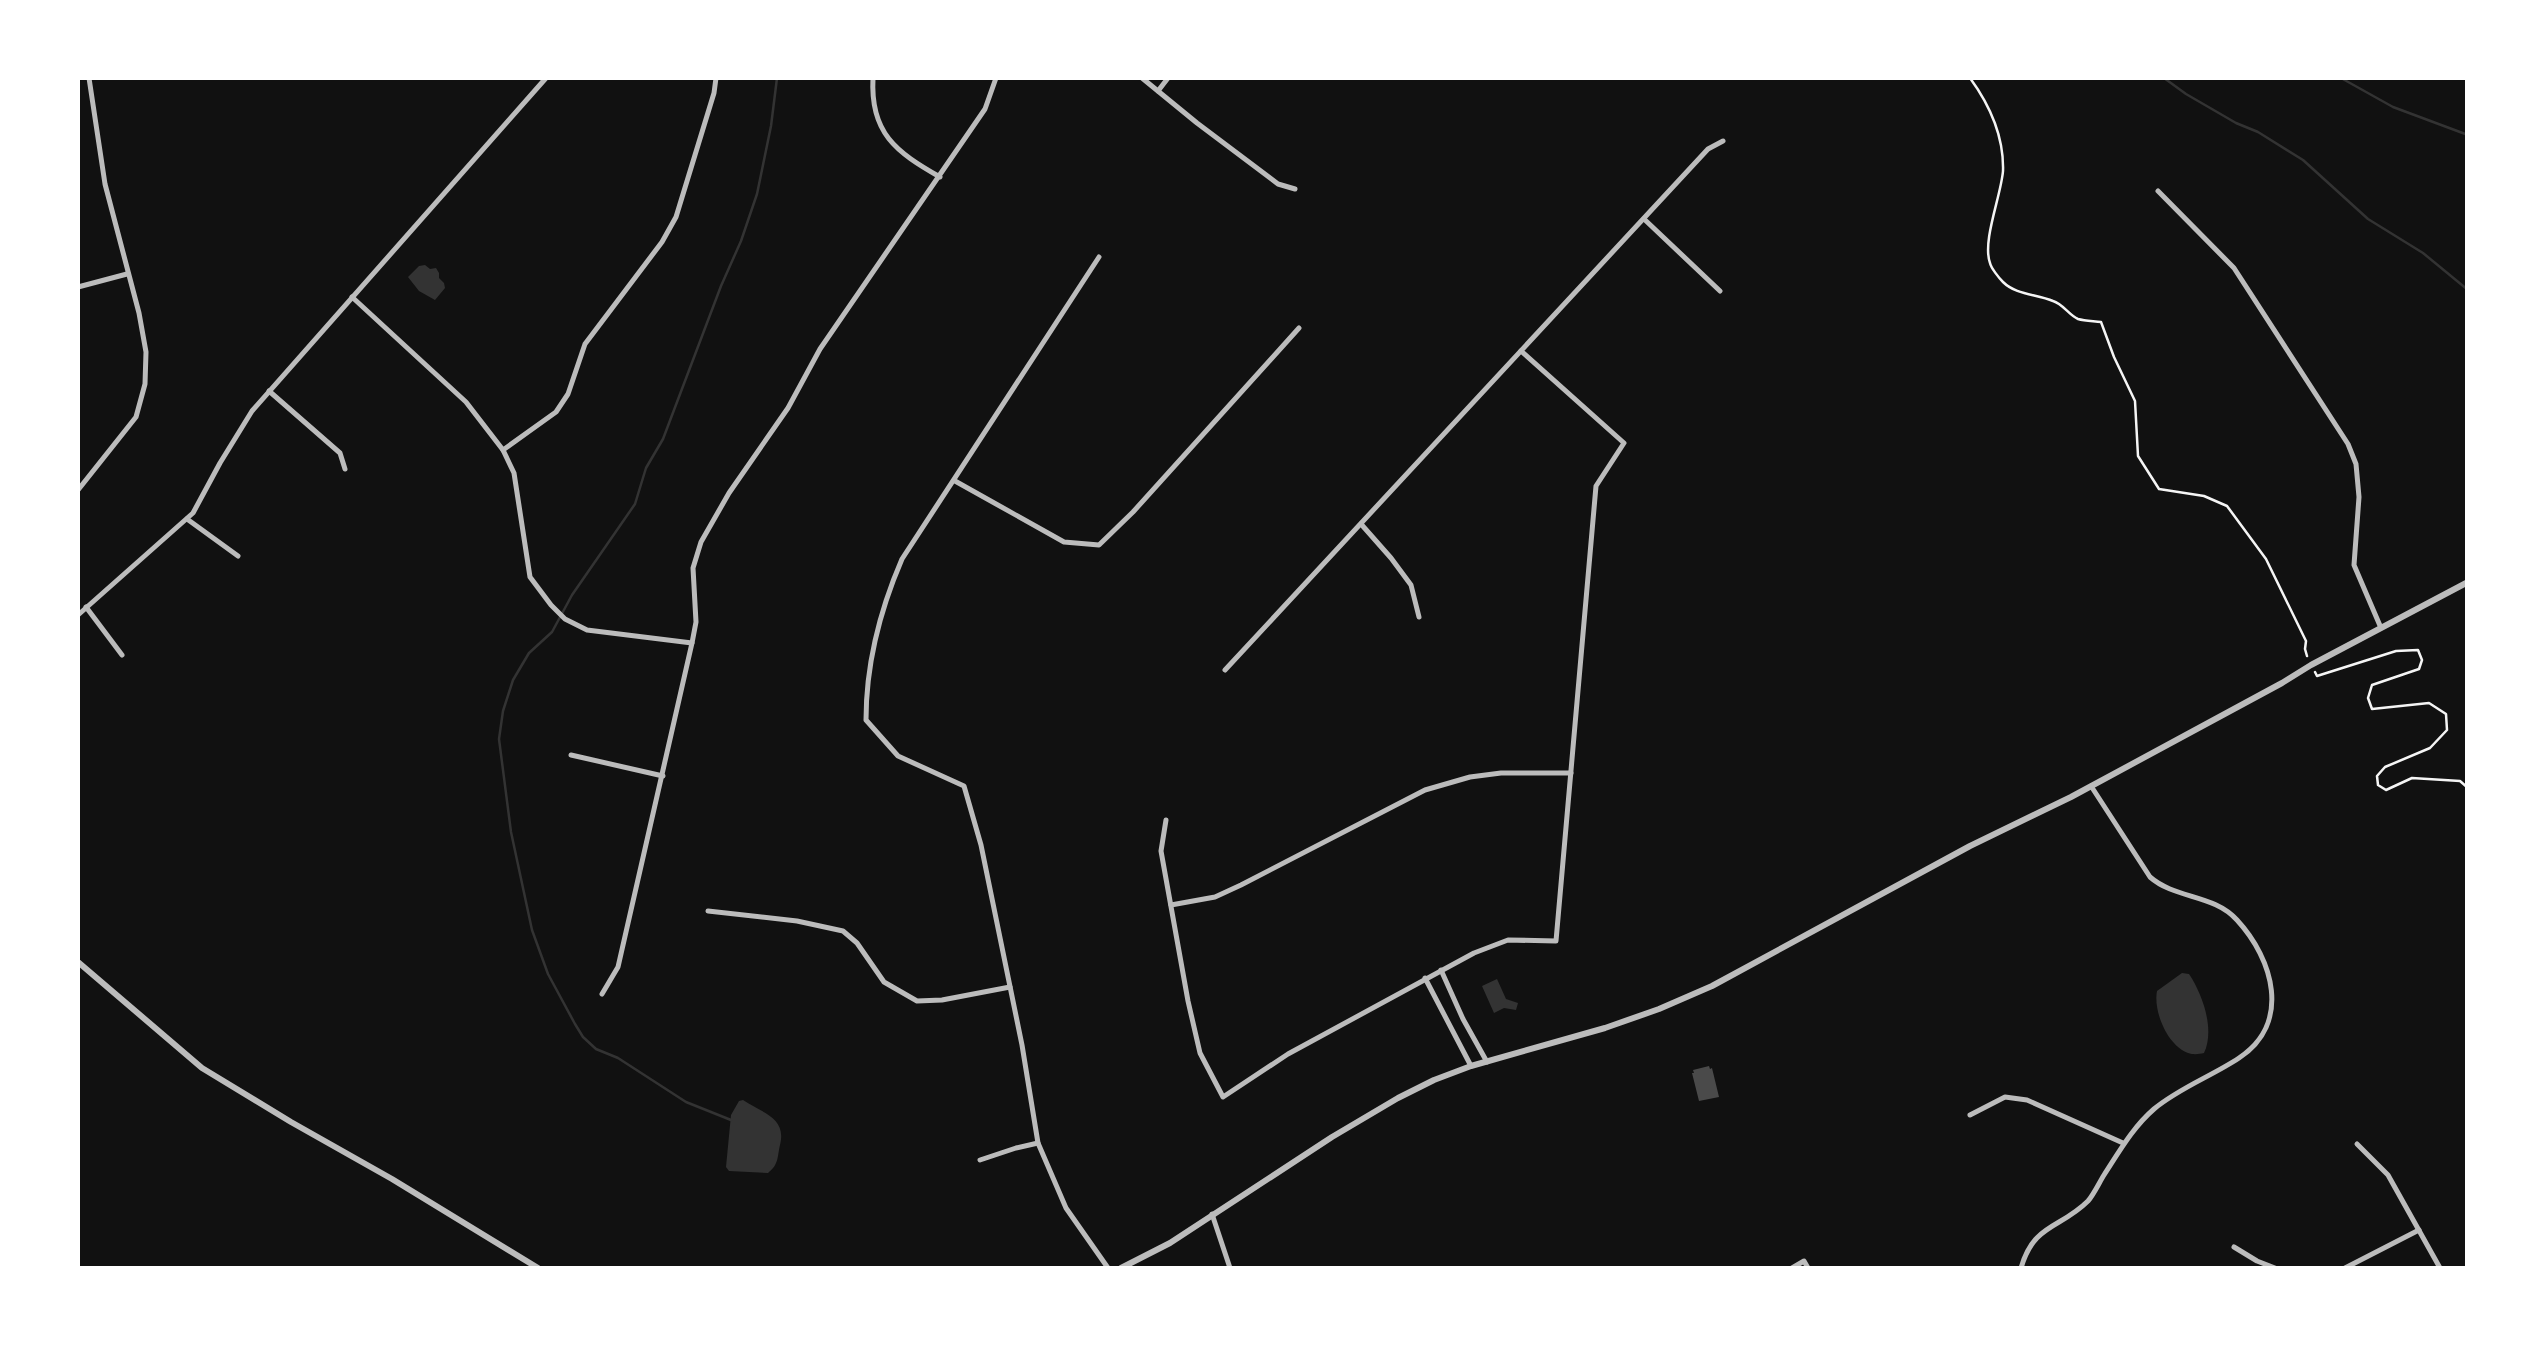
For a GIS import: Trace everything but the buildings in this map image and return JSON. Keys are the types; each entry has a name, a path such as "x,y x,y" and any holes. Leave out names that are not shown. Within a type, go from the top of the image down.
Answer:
{"street":[{"path":"78,490 136,417 145,384 146,352 105,184 89,78"},
{"path":"78,615 193,514 252,411 546,78"},
{"path":"503,450 556,412 568,394 586,344 662,242 676,216 716,78"},
{"path":"872,78 875,107 890,141 906,158 940,177"},
{"path":"602,994 618,967 664,776 696,622 693,568 701,542 729,493 788,408 820,349 984,110 996,78"},
{"path":"1142,78 1278,184 1296,189"},
{"path":"1158,91 1168,78"},
{"path":"1225,670 1708,149 1724,142"},
{"path":"2158,191 2234,268 2348,444 2356,464 2358,498 2354,565 2381,628"},
{"path":"1644,219 1720,291"},
{"path":"1099,257 902,559 886,595 866,685 866,720 898,756 964,786 981,845 1038,1143 1066,1208 1108,1268"},
{"path":"78,287 127,274"},
{"path":"352,298 466,402 503,450 514,473 530,577 550,606 564,620 587,630 692,644"},
{"path":"955,481 1064,542 1100,545 1299,328"},
{"path":"1166,820 1161,851 1200,1053 1223,1097 1288,1054 1474,953 1508,940 1556,940 1596,486 1624,443 1521,351"},
{"path":"269,391 340,453 344,469"},
{"path":"187,518 238,556"},
{"path":"1361,524 1410,584 1419,617"},
{"path":"1122,1268 1170,1243 1332,1136 1398,1098 1472,1066 1605,1028 1712,986 2468,582"},
{"path":"86,607 122,654"},
{"path":"571,756 664,776"},
{"path":"1171,905 1215,897 1426,790 1501,773 1571,773"},
{"path":"2021,1268 2038,1234 2088,1200 2140,1122 2251,1049 2268,1024 2272,1007 2269,972 2234,916 2218,906 2173,892 2150,877 2091,786"},
{"path":"708,911 797,920 842,931 857,943 884,982 917,1001 1010,987"},
{"path":"78,962 202,1068 538,1268"},
{"path":"1441,970 1487,1062"},
{"path":"1425,978 1472,1066"},
{"path":"1970,1115 2006,1097 2027,1100 2124,1144"},
{"path":"980,1160 1038,1143"},
{"path":"2357,1144 2388,1174 2440,1268"},
{"path":"1212,1214 1230,1268"},
{"path":"2345,1268 2419,1230"},
{"path":"2234,1247 2276,1268"},
{"path":"1792,1268 1804,1262 1808,1268"}],"path":[{"path":"1970,78 1995,122 2003,169 1990,233 1989,262 2004,283 2016,290 2058,302 2076,318 2101,322 2136,401 2138,456 2158,489 2204,496 2227,506 2266,559 2306,641 2305,649 2317,676 2396,651 2418,650 2422,660 2419,669 2372,686 2368,698 2372,710 2428,703 2446,714 2447,730 2430,748 2385,766 2377,776 2378,785 2386,790 2412,778 2460,781 2468,788"}],"shaded area":[{"path":"425,265 436,268 444,283 445,288 435,300 419,291 408,277"},
{"path":"2182,973 2189,974 2203,1002 2208,1034 2204,1053 2192,1054 2181,1049 2168,1036 2160,1018 2157,991"},
{"path":"1497,979 1506,999 1518,1003 1516,1010 1504,1008 1494,1013 1482,986"},
{"path":"743,1100 771,1117 780,1128 777,1160 768,1173 729,1171 726,1167 731,1115"}],"waterway":[{"path":"731,1120 686,1102 618,1058 596,1049 575,1024 548,974 532,930 511,832 499,739 513,680 529,653 552,632 572,595 635,504 646,468 663,439 757,194 777,78"},
{"path":"2164,78 2303,160 2368,219 2423,253 2468,290"},
{"path":"2341,78 2393,107 2468,135"}]}
